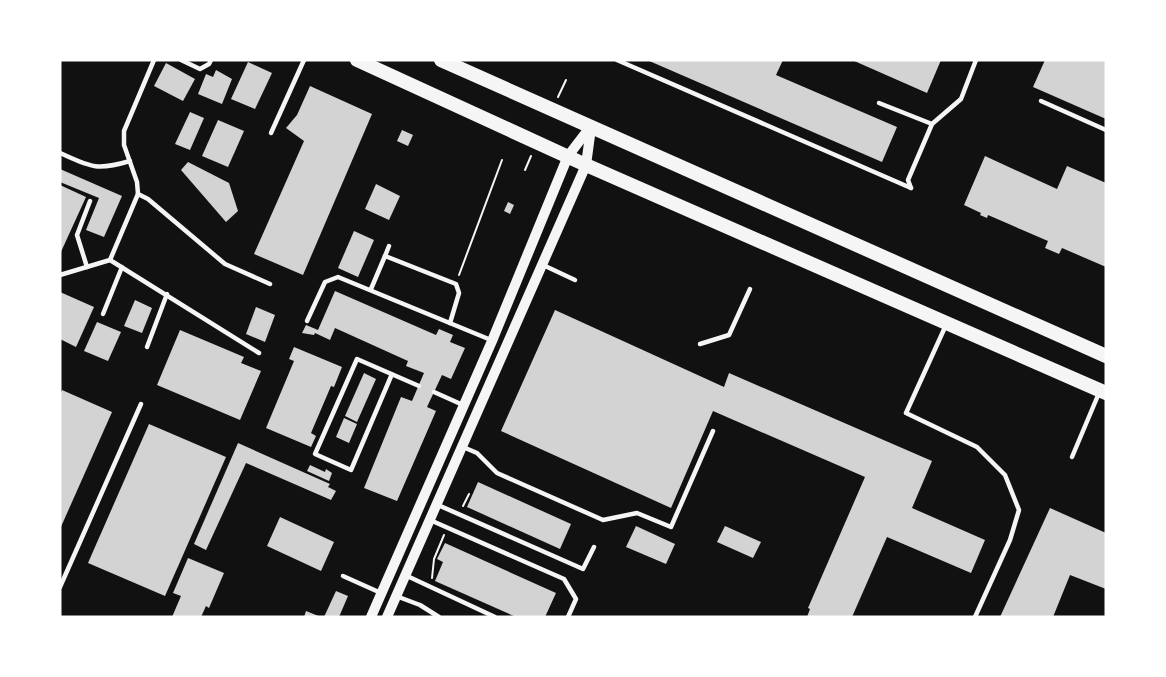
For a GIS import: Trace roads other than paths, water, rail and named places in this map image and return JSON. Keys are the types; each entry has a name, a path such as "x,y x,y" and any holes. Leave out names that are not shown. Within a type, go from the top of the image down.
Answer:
{"main road":[{"path":"357,60 586,165 1103,392"},
{"path":"441,60 1106,356"}],"street":[{"path":"371,617 492,341 568,156 591,126"},
{"path":"387,617 460,446 586,165 591,126"}],"lane":[{"path":"110,260 138,194 137,182 124,145 124,130 154,60"},
{"path":"181,60 200,69 209,64 211,60"},
{"path":"271,133 304,60"},
{"path":"617,60 911,188 908,180 932,124 961,99 976,60"},
{"path":"1041,101 1106,130"},
{"path":"879,103 932,124"},
{"path":"60,153 98,168 130,161"},
{"path":"138,194 225,264 270,284"},
{"path":"87,267 77,235 90,201"},
{"path":"371,289 389,246"},
{"path":"385,256 456,284 459,293 450,323"},
{"path":"60,275 110,260 259,353"},
{"path":"543,265 576,280"},
{"path":"103,314 122,267"},
{"path":"307,321 321,288 330,278 338,277 492,341"},
{"path":"700,344 729,335 750,289"},
{"path":"147,347 167,294"},
{"path":"947,323 906,413 977,447 1005,475 1019,510 1010,540 975,617"},
{"path":"392,374 351,470 315,454 357,359 392,374 419,386"},
{"path":"434,392 463,405"},
{"path":"1072,457 1103,392"},
{"path":"60,587 141,404"},
{"path":"460,446 477,453 497,473 603,520 637,513 671,527 713,431"},
{"path":"435,504 583,569 594,548"},
{"path":"429,519 564,579 576,599 568,617"},
{"path":"405,575 495,617"},
{"path":"343,576 381,593"},
{"path":"396,596 420,605 439,617"}]}
